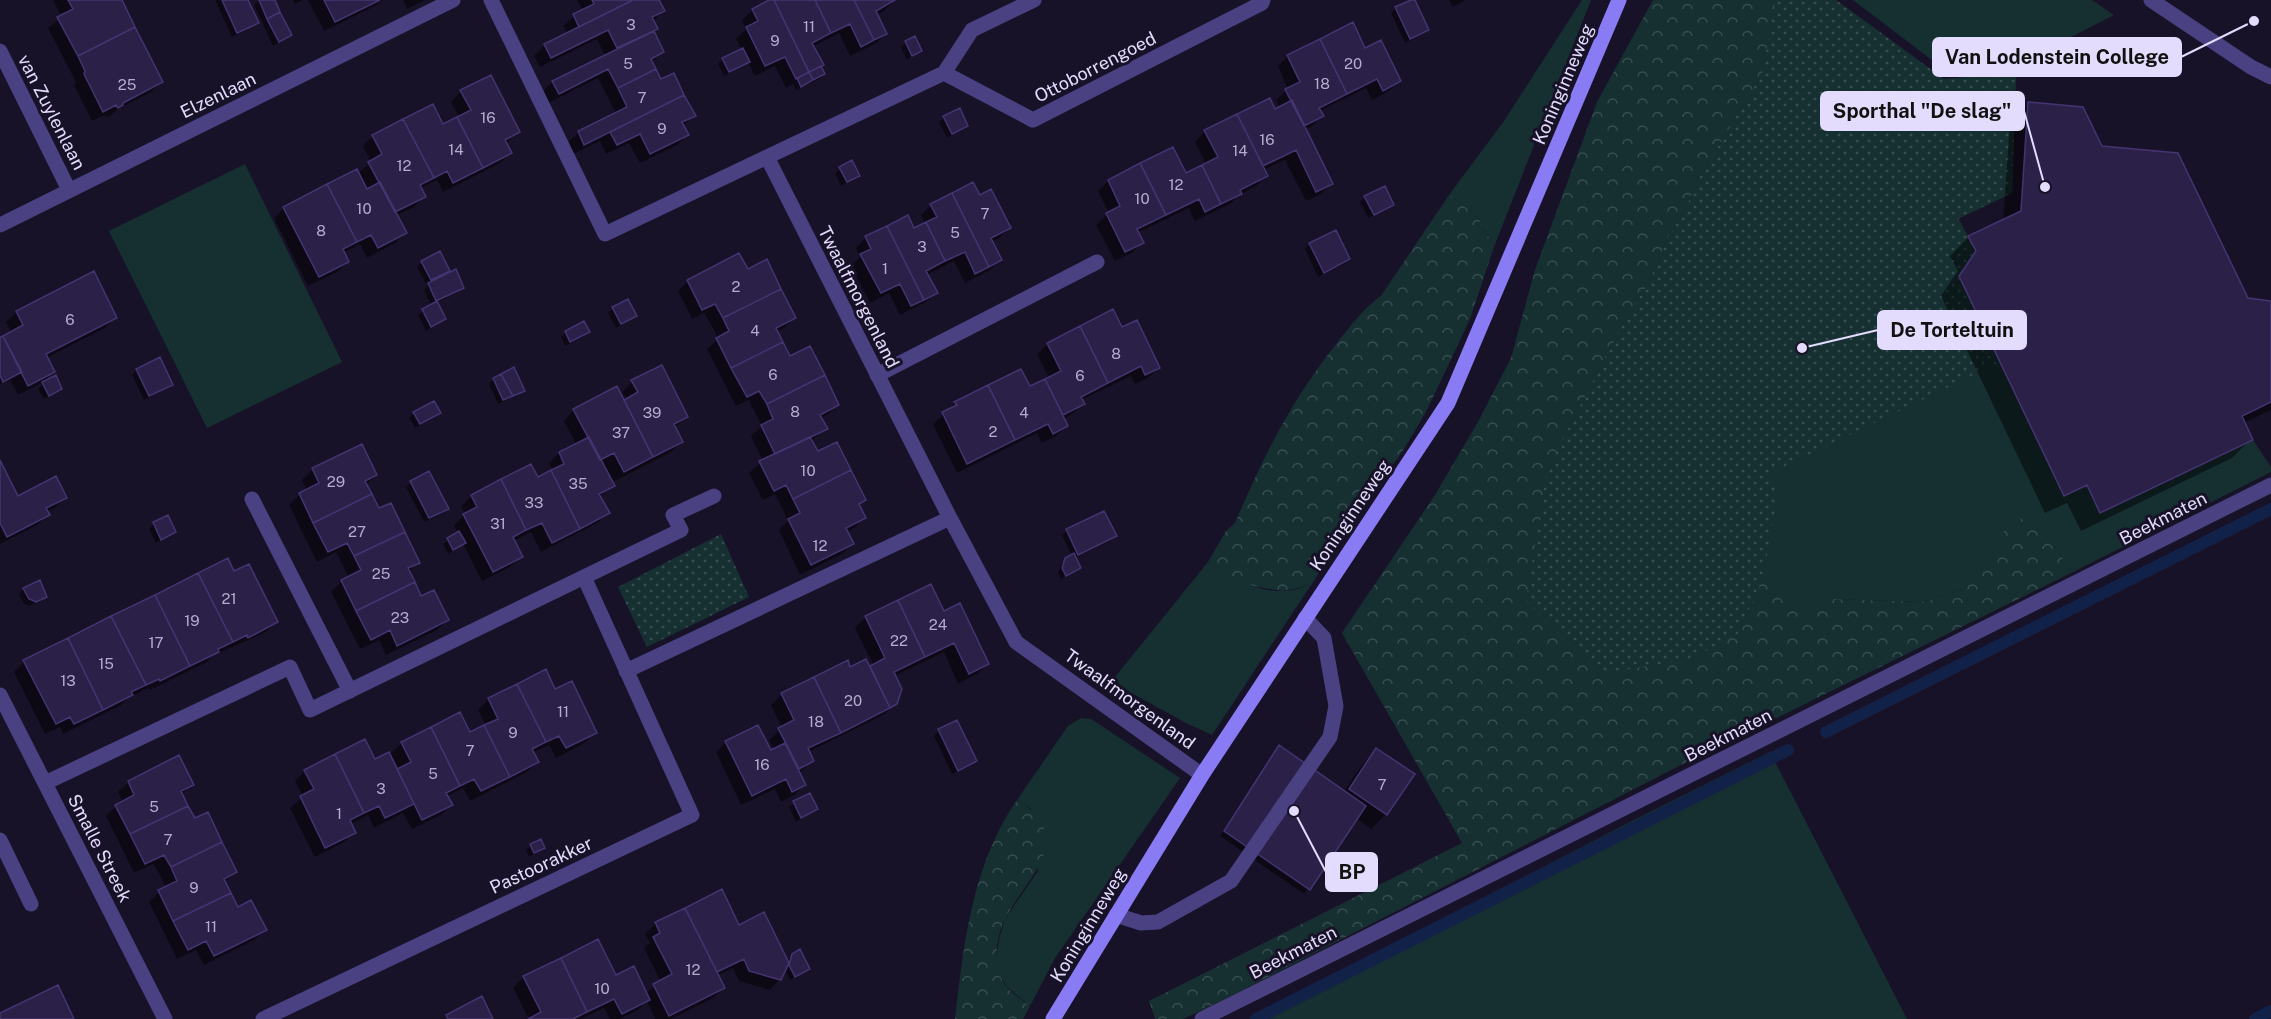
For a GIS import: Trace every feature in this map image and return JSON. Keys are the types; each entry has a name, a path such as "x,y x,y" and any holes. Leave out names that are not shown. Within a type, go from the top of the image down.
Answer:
{"main road":[{"name":"Koninginneweg","path":"1053,1019 1202,775 1448,403 1619,0"}],"street":[{"name":"Elzenlaan","path":"0,225 453,0"},
{"path":"491,0 605,234 944,73 972,30 1034,0"},
{"name":"Ottoborrengoed","path":"944,73 1033,120 1262,3 1263,0"},
{"path":"2151,0 2251,67 2271,77"},
{"name":"van Zuylenlaan","path":"0,51 69,190"},
{"name":"Twaalfmorgenland","path":"767,157 950,518 1016,642 1202,775"},
{"path":"877,375 1097,262"},
{"name":"Beekmaten","path":"1202,1019 2271,485"},
{"path":"45,783 290,667 310,710 681,530 674,515 714,496"},
{"path":"252,499 350,691"},
{"path":"626,671 950,518"},
{"name":"Pastoorakker","path":"263,1019 692,815 584,577"},
{"path":"1116,915 1141,923 1158,922 1231,881 1330,737 1336,706 1324,638 1305,618"},
{"name":"Smalle Streek","path":"0,695 165,1019"},
{"path":"0,840 31,904"}],"green space":[{"path":"1582,0 1591,0 1494,247 1476,214 1449,195 1504,121"},
{"path":"1653,0 1773,0 1775,4 1763,74 1699,178 1687,206 1667,239 1649,282 1737,635 1763,578 1804,608 1832,599 1923,602 1964,589 2009,524 2024,517 2039,522 2073,572 1673,769 1227,998 1183,1019 1155,1019 1149,1001 1462,843 1342,633 1435,495 1478,422 1511,358 1535,270 1597,102"},
{"path":"1773,0 1836,0 1944,79 2016,73 2012,193 1958,218 1976,251 1959,276 2064,495 2087,485 2101,513 2253,440 2271,467 2271,472 2073,572 2039,523 1964,589 1923,602 1832,599 1804,609 1763,578 1737,635 1687,206 1699,178 1729,131 1775,4"},
{"path":"1773,0 1836,0 1944,79 2016,73 2012,193 1958,219 1976,251 1959,276 2000,362 1769,474 1778,492 1763,578 1737,635 1690,659 1600,674 1526,601 1547,470 1618,333 1649,282 1667,239 1687,206 1699,178 1762,74 1775,4"},
{"path":"1853,0 2092,0 2114,15 2026,60 1945,70"},
{"path":"245,164 342,362 207,428 109,231"},
{"path":"1449,195 1476,214 1494,247 1470,319 1426,412 1402,452 1364,504 1311,585 1283,591 1234,581 1208,562 1226,531 1235,523 1256,475 1292,407 1347,330 1368,306 1381,296"},
{"path":"721,534 749,597 647,647 618,587"},
{"path":"1208,562 1234,578 1263,589 1286,591 1311,585 1212,735 1121,687 1115,677"},
{"path":"1081,718 1091,719 1180,778 1055,958 1030,1006 1007,987 999,973 996,960 1005,919 1038,871 1031,809 1017,800 1068,726"},
{"path":"1770,752 1907,1019 1249,1019 1632,821"},
{"path":"1017,800 1035,815 1044,829 1046,844 1042,859 1034,874 1005,919 997,944 997,961 1005,985 1030,1006 1023,1019 955,1019 972,905 990,851"}],"building":[{"path":"68,0 122,0 135,27 78,56 57,17 73,9"},
{"path":"222,0 248,0 259,23 237,33"},
{"path":"259,0 275,0 280,12 267,19"},
{"path":"324,0 380,0 335,22"},
{"path":"592,0 633,0 579,27 573,14 594,4"},
{"path":"633,0 659,0 665,11 652,17 658,29 617,48 608,30 551,58 544,44"},
{"path":"769,0 774,0 809,72 796,79 785,57 765,66 746,27 758,21 752,9"},
{"path":"774,0 815,0 831,33 812,43 824,65 809,72"},
{"path":"815,0 854,0 874,40 861,47 850,24 831,33"},
{"path":"854,0 895,0 876,11 887,34 874,40"},
{"path":"1415,0 1429,30 1410,39 1395,7"},
{"path":"280,12 292,35 279,42 267,19"},
{"path":"1353,22 1365,48 1381,40 1401,81 1383,91 1377,79 1347,94 1320,39"},
{"path":"135,27 163,82 123,103 118,108 116,105 103,112 84,74 85,71 78,56"},
{"path":"654,31 664,52 651,59 656,69 618,88 608,69 559,94 552,81"},
{"path":"915,36 922,51 912,56 905,41"},
{"path":"1320,39 1347,94 1319,108 1324,116 1304,126 1285,89 1300,82 1287,55"},
{"path":"743,48 750,62 729,72 722,58"},
{"path":"821,66 825,74 813,80 809,72"},
{"path":"656,69 661,79 674,73 684,95 584,145 578,131 627,107 618,88"},
{"path":"809,72 813,80 801,87 797,78"},
{"path":"491,75 520,132 505,140 512,153 483,168 457,117 471,110 460,90"},
{"path":"684,95 696,116 682,122 689,135 650,154 640,134 617,145 610,132"},
{"path":"1270,98 1275,109 1292,100 1333,184 1316,192 1296,150 1263,166 1237,114"},
{"path":"2028,102 2083,107 2102,146 2178,153 2248,298 2271,301 2271,402 2242,416 2253,440 2100,513 2087,485 2064,496 1959,276 1976,251 1968,236 2021,211"},
{"path":"433,104 443,124 457,117 483,168 453,183 447,171 434,178 403,119"},
{"path":"960,108 968,126 952,134 943,116"},
{"path":"1237,114 1268,176 1240,190 1242,194 1221,204 1202,165 1218,157 1204,130"},
{"path":"403,119 434,178 420,185 426,197 395,212 368,162 382,154 372,135"},
{"path":"1173,147 1186,173 1202,165 1221,204 1205,212 1199,199 1166,215 1140,163"},
{"path":"852,160 860,176 847,182 839,167"},
{"path":"1140,163 1166,215 1137,229 1144,243 1125,252 1106,213 1120,206 1108,180"},
{"path":"357,169 367,189 380,182 407,233 378,248 371,235 357,242 327,184"},
{"path":"973,182 980,195 991,189 1011,228 991,238 1002,260 989,267 952,193"},
{"path":"327,184 357,242 343,249 349,262 319,277 283,207"},
{"path":"1385,186 1394,205 1374,215 1364,196"},
{"path":"952,193 989,267 975,274 965,252 945,261 926,222 937,217 930,204"},
{"path":"908,215 914,228 926,222 945,261 926,271 938,293 924,300 887,226"},
{"path":"887,226 924,300 911,306 900,284 881,293 860,254 871,249 865,236"},
{"path":"1336,230 1350,259 1324,273 1309,243"},
{"path":"440,251 450,271 431,280 421,261"},
{"path":"739,253 748,269 767,259 781,289 723,318 715,304 702,310 687,280"},
{"path":"456,269 464,288 436,301 428,283"},
{"path":"94,271 117,318 46,354 55,372 28,386 3,336 23,325 16,311"},
{"path":"781,289 796,318 776,328 783,342 731,368 716,338 729,331 723,318"},
{"path":"628,299 637,316 621,324 612,307"},
{"path":"437,301 446,319 431,327 422,309"},
{"path":"1113,309 1122,327 1137,320 1160,368 1145,375 1141,366 1108,383 1080,326"},
{"path":"584,321 590,332 570,342 565,331"},
{"path":"1080,326 1108,383 1081,397 1085,404 1063,415 1045,379 1061,371 1047,343"},
{"path":"3,336 22,372 3,382 0,375 0,337"},
{"path":"783,342 790,356 810,346 825,375 767,404 759,391 747,397 731,368"},
{"path":"160,357 173,385 149,396 136,369"},
{"path":"662,365 688,417 674,424 683,442 653,457 624,400 638,392 631,380"},
{"path":"514,367 525,391 513,396 501,374"},
{"path":"1021,369 1030,386 1045,379 1068,426 1053,434 1048,424 1015,440 988,385"},
{"path":"501,374 513,396 503,400 493,378"},
{"path":"56,375 62,389 49,396 42,382"},
{"path":"825,375 839,405 820,415 828,429 775,454 761,425 773,419 767,404"},
{"path":"988,385 1015,440 967,464 942,412 957,405 954,402"},
{"path":"617,386 653,457 624,472 614,453 600,460 573,409"},
{"path":"434,401 441,413 420,424 413,412"},
{"path":"589,437 615,486 599,494 610,513 580,529 551,470 564,464 559,452"},
{"path":"810,437 818,451 837,442 851,470 793,499 786,485 774,491 759,461"},
{"path":"362,444 377,475 365,481 372,494 313,523 299,493 319,483 312,468"},
{"path":"0,460 18,496 56,476 67,498 46,508 50,515 7,537 0,523"},
{"path":"531,464 538,477 551,470 580,529 552,543 542,523 526,530 501,479"},
{"path":"851,470 866,500 859,504 866,518 846,528 854,544 811,565 788,519 800,513 793,499"},
{"path":"429,471 449,509 429,518 410,481"},
{"path":"501,479 526,530 513,537 523,557 493,572 463,514 477,507 471,495"},
{"path":"372,494 379,508 391,503 405,532 354,556 347,543 328,552 313,523"},
{"path":"1104,511 1117,536 1078,555 1066,529"},
{"path":"168,515 176,532 161,540 153,522"},
{"path":"459,531 466,543 453,550 447,538"},
{"path":"405,532 420,563 408,568 415,582 356,611 341,580 361,570 354,556"},
{"path":"1074,553 1081,568 1066,576 1062,568 1065,558"},
{"path":"228,558 234,571 249,564 278,622 248,638 247,635 233,642 198,573"},
{"path":"198,573 233,642 218,649 219,652 190,666 155,595"},
{"path":"40,580 47,597 36,602 29,599 23,588"},
{"path":"415,582 421,596 434,590 449,620 397,646 390,630 371,640 356,611"},
{"path":"931,584 944,611 960,603 989,664 969,674 954,643 925,657 898,600"},
{"path":"155,595 190,666 160,681 159,679 146,685 111,616"},
{"path":"898,600 925,657 894,672 902,689 897,704 890,708 870,666 885,658 865,616"},
{"path":"111,616 146,685 131,692 133,695 103,710 68,638"},
{"path":"68,638 103,710 74,724 70,717 56,724 23,660"},
{"path":"866,659 890,708 841,733 814,677 848,660 850,667"},
{"path":"546,669 555,689 572,681 597,733 566,748 559,736 546,742 517,684"},
{"path":"814,677 841,733 808,748 814,761 799,769 778,728 794,720 781,693"},
{"path":"517,684 546,742 532,749 539,762 510,777 484,725 498,719 488,698"},
{"path":"460,712 470,732 484,725 510,777 481,791 474,779 460,786 431,727"},
{"path":"957,720 977,761 958,771 938,729"},
{"path":"758,725 771,750 785,743 806,785 792,792 786,779 752,796 725,741"},
{"path":"431,727 460,786 446,793 453,805 422,820 397,769 411,762 401,742"},
{"path":"365,739 375,759 389,752 414,804 385,818 379,806 364,813 335,754"},
{"path":"1279,745 1366,806 1310,890 1224,831"},
{"path":"1376,748 1415,774 1387,815 1349,789"},
{"path":"335,754 364,813 350,820 356,833 325,848 300,796 314,789 304,770"},
{"path":"179,755 194,785 181,791 188,806 130,834 115,805 134,795 128,781"},
{"path":"810,793 818,809 801,818 793,801"},
{"path":"188,806 195,818 208,812 222,842 171,867 164,855 145,864 130,834"},
{"path":"541,839 545,848 534,853 530,844"},
{"path":"222,842 237,872 224,879 231,893 173,921 158,890 177,881 171,867"},
{"path":"722,889 739,925 764,912 789,963 781,980 749,971 744,959 717,972 685,908"},
{"path":"231,893 238,907 251,900 267,930 214,956 206,941 188,950 173,921"},
{"path":"685,908 725,988 669,1016 653,984 672,974 653,937 660,933 655,922"},
{"path":"598,939 616,975 634,966 650,1000 622,1014 614,999 587,1012 561,958"},
{"path":"800,949 810,969 795,977 789,965 792,954"},
{"path":"561,958 587,1012 573,1019 528,1019 541,1012 523,976"},
{"path":"58,985 74,1019 0,1019 0,1013"},
{"path":"482,996 493,1019 448,1019 446,1015"}],"waterway":[{"path":"1826,732 2271,509"},
{"path":"1256,1019 1788,750"},
{"path":"2255,1019 2271,1011"}],"place":[{"name":"Van Lodenstein College","path":"2254,21"},
{"name":"Sporthal \"De slag\"","path":"2045,187"},
{"name":"De Torteltuin","path":"1802,348"},
{"name":"BP","path":"1294,811"}]}
